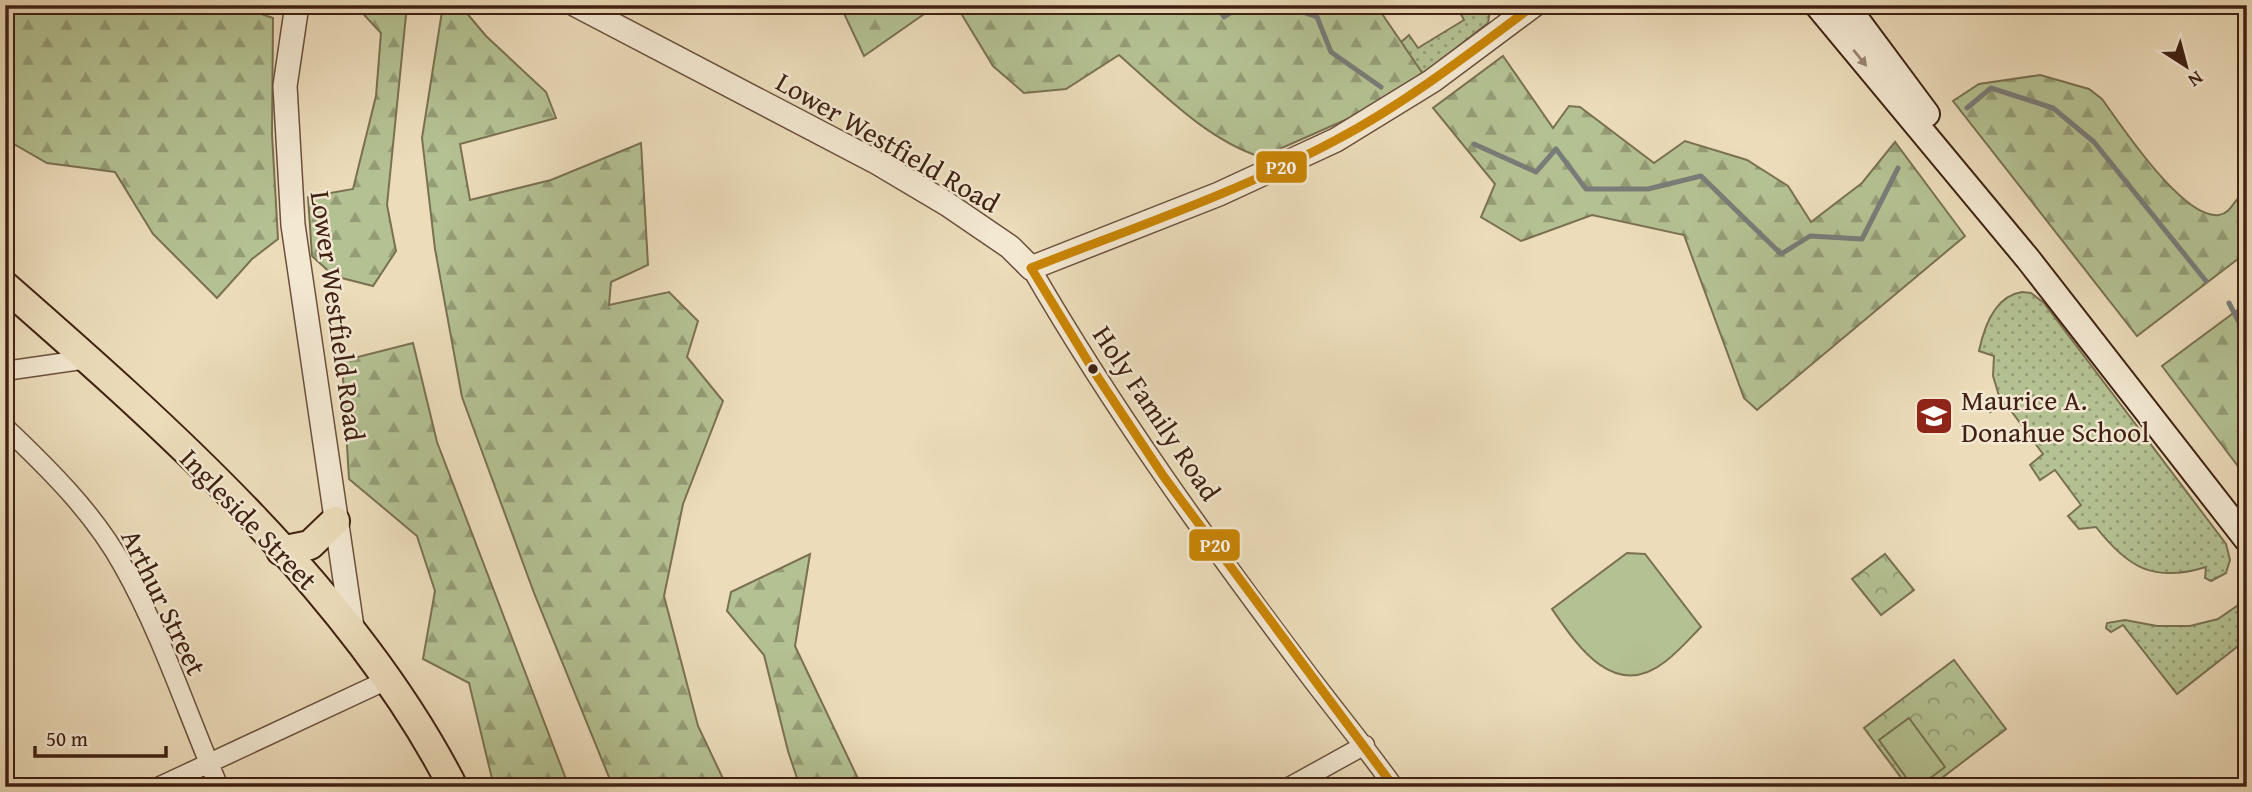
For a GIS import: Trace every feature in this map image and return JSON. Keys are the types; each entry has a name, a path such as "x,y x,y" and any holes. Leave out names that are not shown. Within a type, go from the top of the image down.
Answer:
{"main road":[{"path":"1817,5 2028,259 2247,540"},
{"path":"1846,5 1931,119 2028,259"},
{"name":"Ingleside Street","path":"5,286 166,432 281,551 353,634 418,722 453,787"},
{"path":"281,551 310,545 335,521"}],"street":[{"name":"Lower Westfield Road","path":"297,5 285,86 286,142 293,225 353,634"},
{"name":"Lower Westfield Road","path":"576,5 878,163 947,204 1010,247 1031,268"},
{"path":"1031,268 1219,194 1336,140 1424,86 1534,5"},
{"name":"Holy Family Road","path":"1031,268 1122,413 1175,489 1310,677 1365,745 1394,787"},
{"path":"5,370 88,359"},
{"name":"Arthur Street","path":"5,427 55,478 97,527 122,564 148,618 219,787"},
{"path":"158,787 387,680"},
{"path":"1289,787 1365,745"}],"green space":[{"path":"5,5 235,5 273,18 272,134 278,239 252,259 217,298 153,234 115,172 47,163 12,143 5,143"},
{"path":"355,5 407,5 387,205 396,251 373,286 334,276 312,256 308,197 353,189 376,96 381,33"},
{"path":"443,5 460,5 486,36 546,92 556,118 460,144 470,200 551,180 641,143 648,265 611,282 609,305 669,292 698,321 687,357 723,401 683,504 664,596 698,726 727,787 613,787 534,593 462,397 435,249 422,138"},
{"path":"840,5 937,5 864,56"},
{"path":"956,5 1376,5 1423,74 1377,106 1261,157 1203,127 1119,55 1066,89 1024,93 993,66"},
{"path":"1459,5 1491,5 1488,23 1423,74 1400,43 1409,35 1418,48 1464,20 1458,9"},
{"path":"1503,56 1553,128 1569,106 1580,107 1654,163 1685,141 1747,160 1788,186 1811,222 1862,183 1895,142 1965,236 1757,410 1744,398 1684,235 1592,215 1521,241 1481,217 1495,184 1433,108"},
{"path":"2040,75 2089,89 2102,99 2154,169 2188,203 2204,213 2224,214 2247,192 2247,252 2137,336 1953,101 1979,84"},
{"path":"2022,292 2031,293 2044,303 2226,544 2230,560 2226,573 2211,581 2205,578 2206,567 2188,572 2157,572 2131,562 2119,553 2096,527 2079,529 2068,516 2081,505 2055,470 2040,480 2030,465 2043,454 2006,404 1990,412 1985,399 2000,399 1993,376 1994,356 1979,351 1981,342 1998,306"},
{"path":"2247,303 2247,478 2162,366"},
{"path":"413,343 437,442 569,787 494,787 469,683 423,659 435,591 417,536 349,479 342,361"},
{"path":"1627,553 1645,554 1701,627 1666,661 1648,672 1630,676 1614,673 1586,653 1552,609"},
{"path":"810,554 795,646 862,787 800,787 788,751 764,655 727,611 731,592"},
{"path":"1885,554 1914,590 1881,615 1852,579"},
{"path":"2247,599 2247,639 2177,694 2123,625 2111,632 2106,628 2107,623 2125,620 2157,626 2190,626 2218,619"},
{"path":"1954,660 2006,729 1930,787 1908,787 1864,728"},
{"path":"1909,718 1945,767 1918,787 1913,787 1879,740"}],"waterway":[{"path":"1217,5 1224,17 1243,5"},
{"path":"1283,5 1317,17 1331,52 1381,87"},
{"path":"1967,108 1991,88 2053,108 2094,142 2206,281"},
{"path":"1474,144 1536,172 1556,149 1586,189 1648,189 1701,176 1781,254 1810,236 1862,239 1898,168"},
{"path":"2229,303 2241,326 2247,328"}],"transit line":[{"name":"P20","path":"1394,787 1164,477 1095,373 1031,268 1224,193 1336,140 1413,94 1534,5"}],"place":[{"name":"Maurice A. Donahue School","path":"1934,416"}]}
